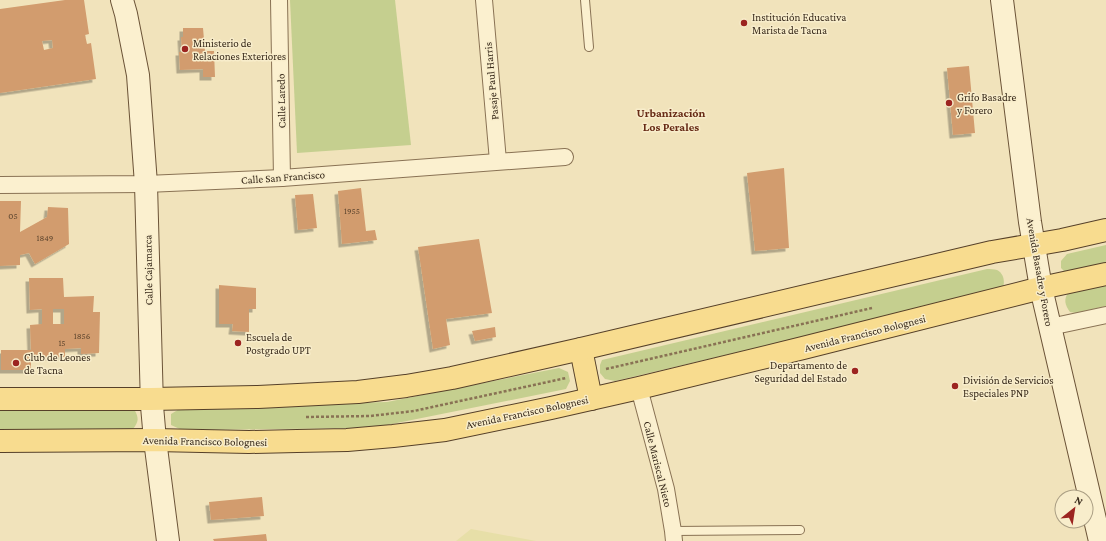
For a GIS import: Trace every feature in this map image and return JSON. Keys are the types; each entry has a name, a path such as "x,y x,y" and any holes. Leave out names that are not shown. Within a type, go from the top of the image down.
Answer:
{"main road":[{"path":"0,399 258,397 358,392 406,386 452,378 580,349 992,252 1062,240 1106,230"},
{"name":"Avenida Francisco Bolognesi","path":"0,441 155,440 249,442 347,440 445,430 639,388 1041,288 1106,274"},
{"path":"580,349 591,398"}],"street":[{"name":"Calle Cajamarca","path":"122,0 138,75 146,184 152,399 155,440 168,541"},
{"name":"Calle Laredo","path":"280,0 282,178"},
{"name":"Pasaje Paul Harris","path":"484,0 498,161"},
{"name":"Avenida Basadre y Forero","path":"1002,0 1041,288 1100,541"},
{"name":"Calle San Francisco","path":"0,185 146,184 282,178 565,157"},
{"path":"1050,327 1106,315"},
{"name":"Calle Mariscal Nieto","path":"639,388 666,490 673,536"}],"lane":[{"path":"584,0 589,47"},
{"path":"673,536 800,530"}],"shaded area":[{"path":"471,529 536,541 456,541"}],"green space":[{"path":"290,0 395,0 411,145 297,153"},
{"path":"1106,245 1106,267 1065,272 1061,268 1061,261 1067,254"},
{"path":"987,269 997,270 1002,274 1004,285 1002,290 615,381 605,379 600,373 600,365 602,360"},
{"path":"1106,283 1106,306 1076,313 1070,312 1065,302 1069,292"},
{"path":"559,368 568,372 570,381 566,389 372,428 182,430 171,425 171,414 181,408 387,402"},
{"path":"0,408 134,409 138,419 133,429 126,431 0,432"}],"building":[{"path":"65,0 84,0 89,34 85,35 87,44 91,43 96,79 0,93 0,9","holes":["52,40 53,48 44,50 42,41"]},
{"path":"183,28 203,28 205,51 214,51 215,77 203,77 203,69 180,70 179,52 182,52 181,37 183,37"},
{"path":"969,66 975,133 953,135 947,68"},
{"path":"784,168 789,248 755,251 747,173"},
{"path":"361,188 366,231 375,230 377,240 342,244 338,191"},
{"path":"313,194 317,228 298,230 295,195"},
{"path":"0,201 21,201 20,232 47,217 48,207 68,208 69,244 35,264 29,253 20,255 20,265 0,266"},
{"path":"479,239 492,313 446,319 450,345 433,349 418,247"},
{"path":"29,278 63,278 64,297 94,296 93,312 100,312 99,353 81,354 81,348 65,349 65,357 31,357 31,370 1,370 1,350 31,350 30,325 42,324 42,309 30,310","holes":["53,309 64,309 64,324 53,324"]},
{"path":"219,285 256,288 256,309 249,309 249,332 232,331 233,324 219,324"},
{"path":"495,327 496,337 475,341 472,331"},
{"path":"262,497 264,516 211,520 209,502"},
{"path":"266,534 267,541 214,541 213,539"}],"place":[{"name":"Institución Educativa Marista de Tacna","path":"744,23"},
{"name":"Ministerio de Relaciones Exteriores","path":"185,49"},
{"name":"Grifo Basadre y Forero","path":"949,103"},
{"name":"Escuela de Postgrado UPT","path":"238,343"},
{"name":"Club de Leones de Tacna","path":"16,363"},
{"name":"Departamento de Seguridad del Estado","path":"855,371"},
{"name":"División de Servicios Especiales PNP","path":"955,386"}],"district":[{"name":"Urbanización Los Perales","path":"671,120"}]}
